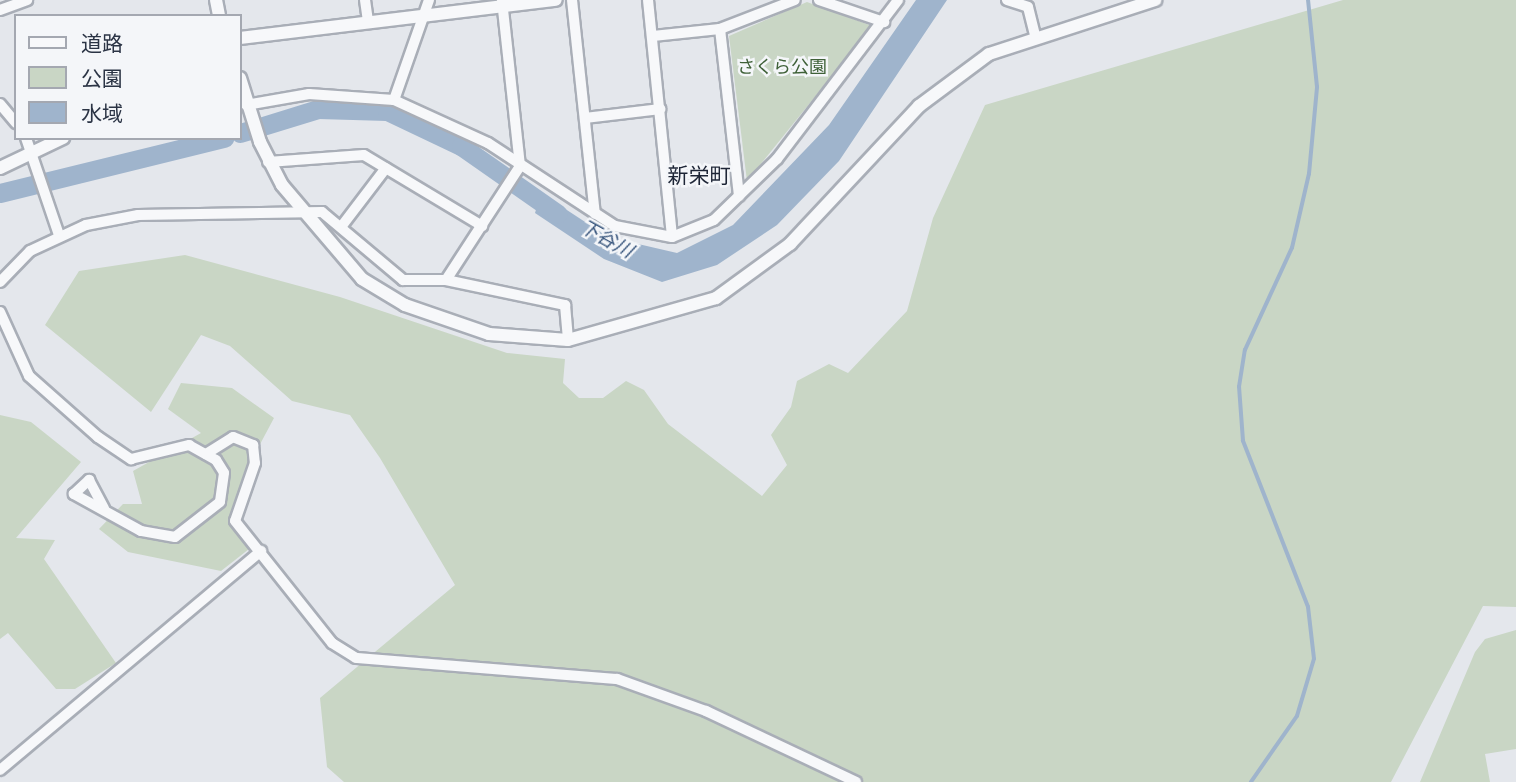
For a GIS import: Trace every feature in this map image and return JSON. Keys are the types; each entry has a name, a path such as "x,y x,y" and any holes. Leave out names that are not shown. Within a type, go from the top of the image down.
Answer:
{"street":[{"path":"0,10 27,0"},
{"path":"365,0 368,21"},
{"path":"394,100 429,0"},
{"path":"242,38 500,4 556,0"},
{"path":"572,0 595,214"},
{"path":"648,0 672,237"},
{"path":"653,36 720,29 795,0"},
{"path":"819,0 884,22"},
{"path":"248,111 309,94 394,100 488,143 595,214 649,237 672,237 695,232 739,196 827,101 898,0"},
{"path":"1007,0 1028,7 1035,36"},
{"path":"242,86 248,111 268,162 301,212 362,279 405,305 489,334 568,340 675,314 747,280 790,244 919,106 989,54 1035,36 1155,0"},
{"path":"446,280 520,166 500,4"},
{"path":"720,29 739,196"},
{"path":"0,104 14,121"},
{"path":"585,118 660,109"},
{"path":"27,140 59,235"},
{"path":"0,168 34,164 61,140"},
{"path":"268,162 364,155 482,226"},
{"path":"341,227 386,168"},
{"path":"0,282 30,251 59,235 138,215 328,213 403,280 446,280 565,305 568,340"},
{"path":"0,312 29,376 98,438 131,459 181,445 206,454 226,484 220,502 191,531 162,538 104,509"},
{"path":"206,454 233,437 253,445 255,463 234,521 261,551 332,643 356,658 617,680 741,726 856,782"},
{"path":"0,770 261,551"}],"green space":[{"path":"1343,0 1516,0 1516,607 1483,606 1391,782 344,782 327,767 320,698 455,585 380,458 350,415 292,401 230,346 201,335 151,412 45,325 79,271 185,255 340,297 507,353 565,359 563,383 579,398 603,398 626,381 644,390 668,424 762,496 787,465 771,435 791,407 797,381 829,364 848,373 907,311 933,218 985,105"},
{"name":"さくら公園","path":"807,2 872,26 747,181 729,36"},
{"path":"181,383 232,388 274,418 250,463 235,521 249,549 221,571 128,552 99,529 123,504 142,504 133,471 201,433 168,409"},
{"path":"0,415 31,422 81,462 16,538 55,540 44,559 116,663 75,689 56,689 8,633 0,639"},
{"path":"1516,630 1516,749 1485,754 1490,782 1420,782 1475,652 1485,639"}],"water":[{"path":"916,0 947,0 839,161 777,225 717,265 662,282 604,259 535,213 541,193 608,237 677,253 733,225 829,125"}],"waterway":[{"path":"1251,782 1297,716 1314,659 1308,607 1243,441 1239,387 1245,350 1292,248 1309,174 1317,87 1308,0"},
{"name":"下谷川","path":"242,132 318,109 387,111 461,146 558,214"},
{"name":"下谷川","path":"0,193 216,140"}],"district":[{"name":"新栄町","path":"699,176"}]}
